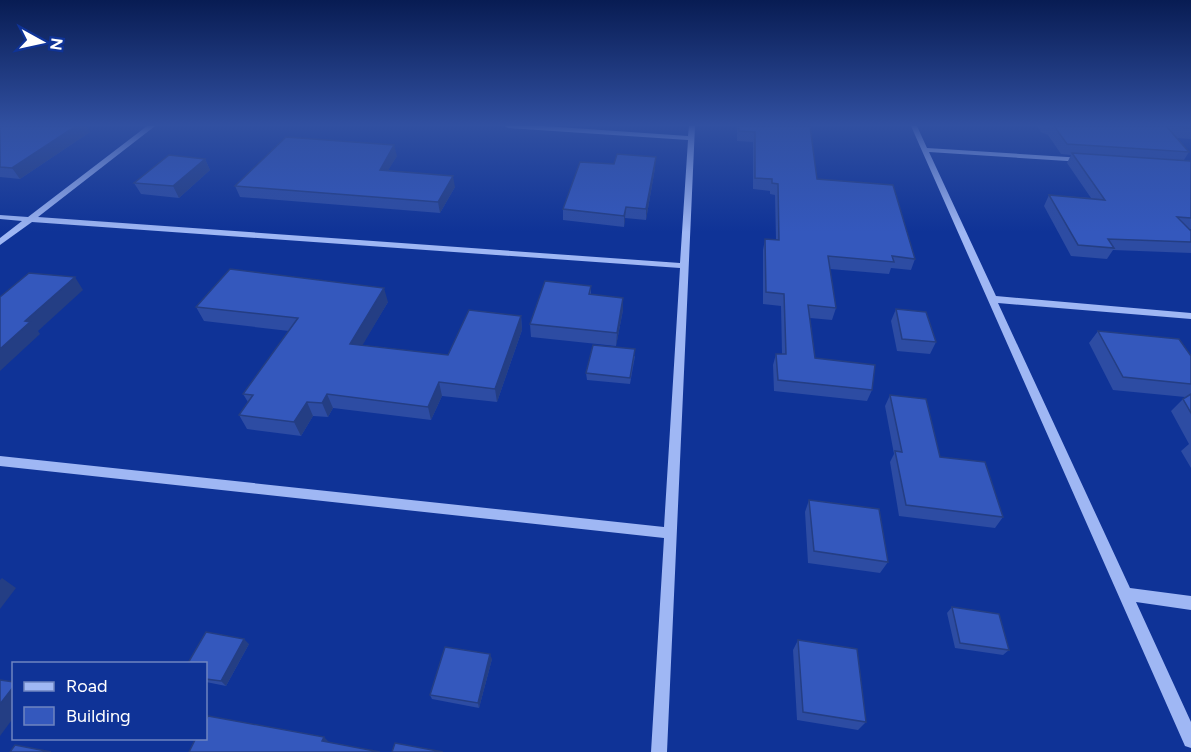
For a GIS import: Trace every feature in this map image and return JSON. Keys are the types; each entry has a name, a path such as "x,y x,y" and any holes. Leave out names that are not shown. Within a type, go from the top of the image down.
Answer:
{"street":[{"path":"0,242 106,161"},
{"path":"659,752 690,161"},
{"path":"929,161 1191,740"},
{"path":"0,218 685,266"},
{"path":"992,299 1191,315"},
{"path":"0,461 671,534"},
{"path":"1125,594 1191,603"}],"building":[{"path":"0,161 23,161 12,168 0,167"},
{"path":"161,161 203,161 173,186 134,183"},
{"path":"261,161 385,161 380,170 453,176 438,202 235,186"},
{"path":"615,161 655,161 646,209 626,207 624,216 563,209 580,162 614,164"},
{"path":"755,161 815,161 817,179 893,185 915,259 892,256 894,262 828,256 836,308 808,305 815,358 875,365 872,390 778,380 776,354 786,354 784,294 766,292 765,239 779,240 778,184 772,183 772,179 755,178"},
{"path":"1078,161 1191,161 1191,218 1177,217 1191,231 1191,242 1108,239 1114,248 1078,245 1049,195 1105,200"},
{"path":"230,269 384,288 350,344 448,355 469,310 521,316 495,389 439,382 428,407 327,394 322,403 307,402 294,422 239,415 253,395 243,394 298,318 196,307"},
{"path":"29,273 75,277 25,321 30,322 0,349 0,297"},
{"path":"545,281 591,286 589,294 623,298 617,333 530,324"},
{"path":"896,309 926,312 936,342 902,339"},
{"path":"1098,331 1179,339 1191,356 1191,384 1123,377"},
{"path":"593,345 635,349 630,378 586,373"},
{"path":"1191,394 1191,413 1183,399"},
{"path":"890,395 926,399 940,457 985,462 1003,517 906,505 895,451 902,452"},
{"path":"809,500 879,509 888,562 814,551"},
{"path":"952,607 999,614 1009,650 960,643"},
{"path":"206,632 244,639 221,681 207,679 207,662 189,662"},
{"path":"798,640 857,649 866,722 803,712"},
{"path":"445,647 490,654 478,703 430,695"},
{"path":"0,680 12,682 12,689 0,704"},
{"path":"208,716 324,737 322,741 380,752 189,752 195,740 207,740"},
{"path":"395,743 443,752 392,752"},
{"path":"15,745 51,752 10,752"}]}
